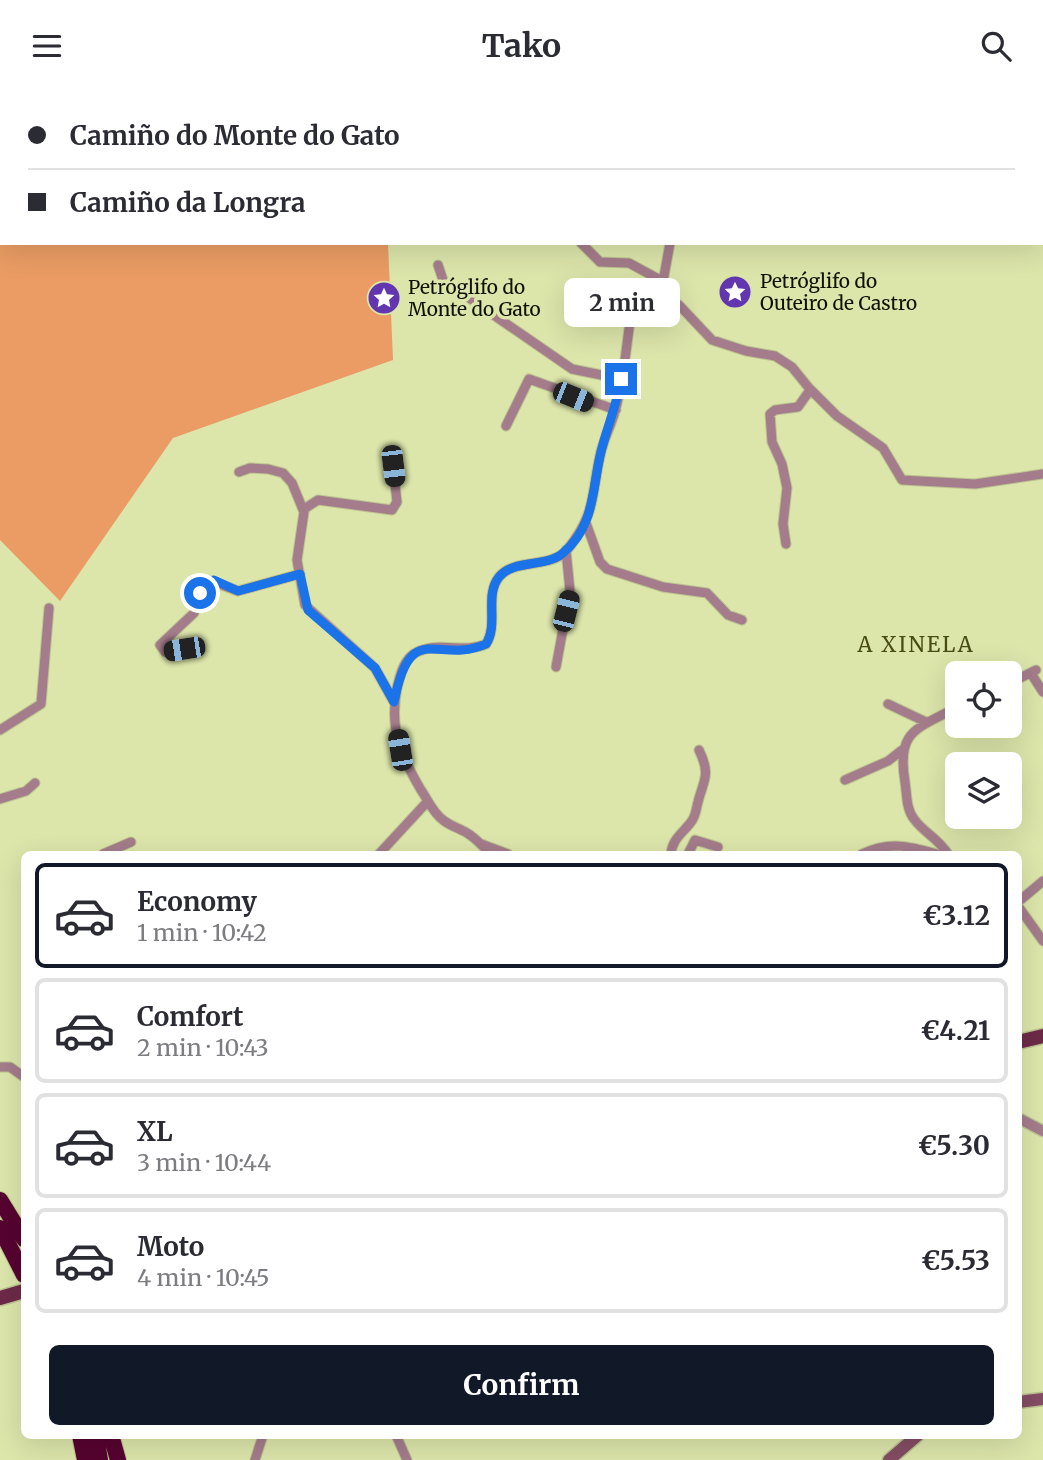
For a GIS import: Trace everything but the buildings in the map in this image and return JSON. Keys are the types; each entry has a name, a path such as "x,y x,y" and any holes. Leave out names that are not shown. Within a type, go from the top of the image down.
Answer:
{"highway":[{"path":"0,1200 21,1234"},
{"path":"0,1228 21,1269"},
{"path":"72,1439 75,1460"},
{"path":"81,1439 85,1460"},
{"path":"97,1439 100,1460"},
{"path":"112,1439 118,1460"}],"main road":[{"path":"1022,1043 1042,1036"},
{"path":"1022,1402 1043,1399"},
{"path":"889,1460 913,1439"}],"street":[{"path":"583,245 600,262 629,264 664,282"},
{"path":"394,702 403,667 416,652 434,647 468,649 486,644 492,630 495,584 502,574 553,558 566,550 586,523 594,500 600,454 615,410 633,308 661,293 670,245"},
{"path":"438,265 443,280 516,334 572,369 621,379"},
{"path":"661,293 679,305 712,340 746,351 775,356 792,367 810,390 844,421 883,448 902,481 975,484 1043,474"},
{"path":"506,426 529,379 615,410"},
{"path":"786,544 783,524 787,488 782,464 772,442 770,414 775,410 798,407 810,390"},
{"path":"304,509 318,500 392,510 397,502 393,466"},
{"path":"239,473 258,468 283,473 304,509 297,559 308,610 375,668 394,702 403,761 444,821 471,835 488,851"},
{"path":"586,523 600,562 607,569 663,586 707,593 728,615 742,620"},
{"path":"555,667 570,591 566,550"},
{"path":"184,649 165,652 160,645 194,613 200,593 211,581 238,591 300,574"},
{"path":"0,730 41,704 49,608"},
{"path":"1022,678 1034,672 1043,692"},
{"path":"888,704 926,722"},
{"path":"845,780 888,761 903,750 913,733 926,722 945,713"},
{"path":"672,851 676,840 695,817 698,799 708,777 699,750"},
{"path":"903,750 909,809 914,820 938,839 946,851"},
{"path":"0,799 26,791 35,783"},
{"path":"382,851 428,801"},
{"path":"690,851 695,841 718,847"},
{"path":"110,851 131,842"},
{"path":"480,843 500,851"},
{"path":"869,851 884,845 899,845 924,851"},
{"path":"1022,900 1043,881"},
{"path":"1022,910 1043,941"},
{"path":"0,1067 10,1067 21,1075"},
{"path":"1022,1120 1043,1131"},
{"path":"255,1460 262,1439"},
{"path":"398,1439 407,1460"}],"shaded area":[{"path":"0,245 388,245 393,360 173,438 60,601 0,540"}],"place":[{"name":"Petróglifo do Outeiro de Castro","path":"735,292"},
{"name":"Petróglifo do Monte do Gato","path":"384,298"}],"district":[{"name":"A XINELA","path":"916,645"}],"route":[{"path":"200,593 205,585 214,580 232,591 238,591 300,574 308,610 375,668 394,702 403,667 409,658 416,652 434,647 468,649 486,644 492,630 493,592 497,579 509,570 561,555 586,523 594,500 600,454 615,410 621,379"}]}
